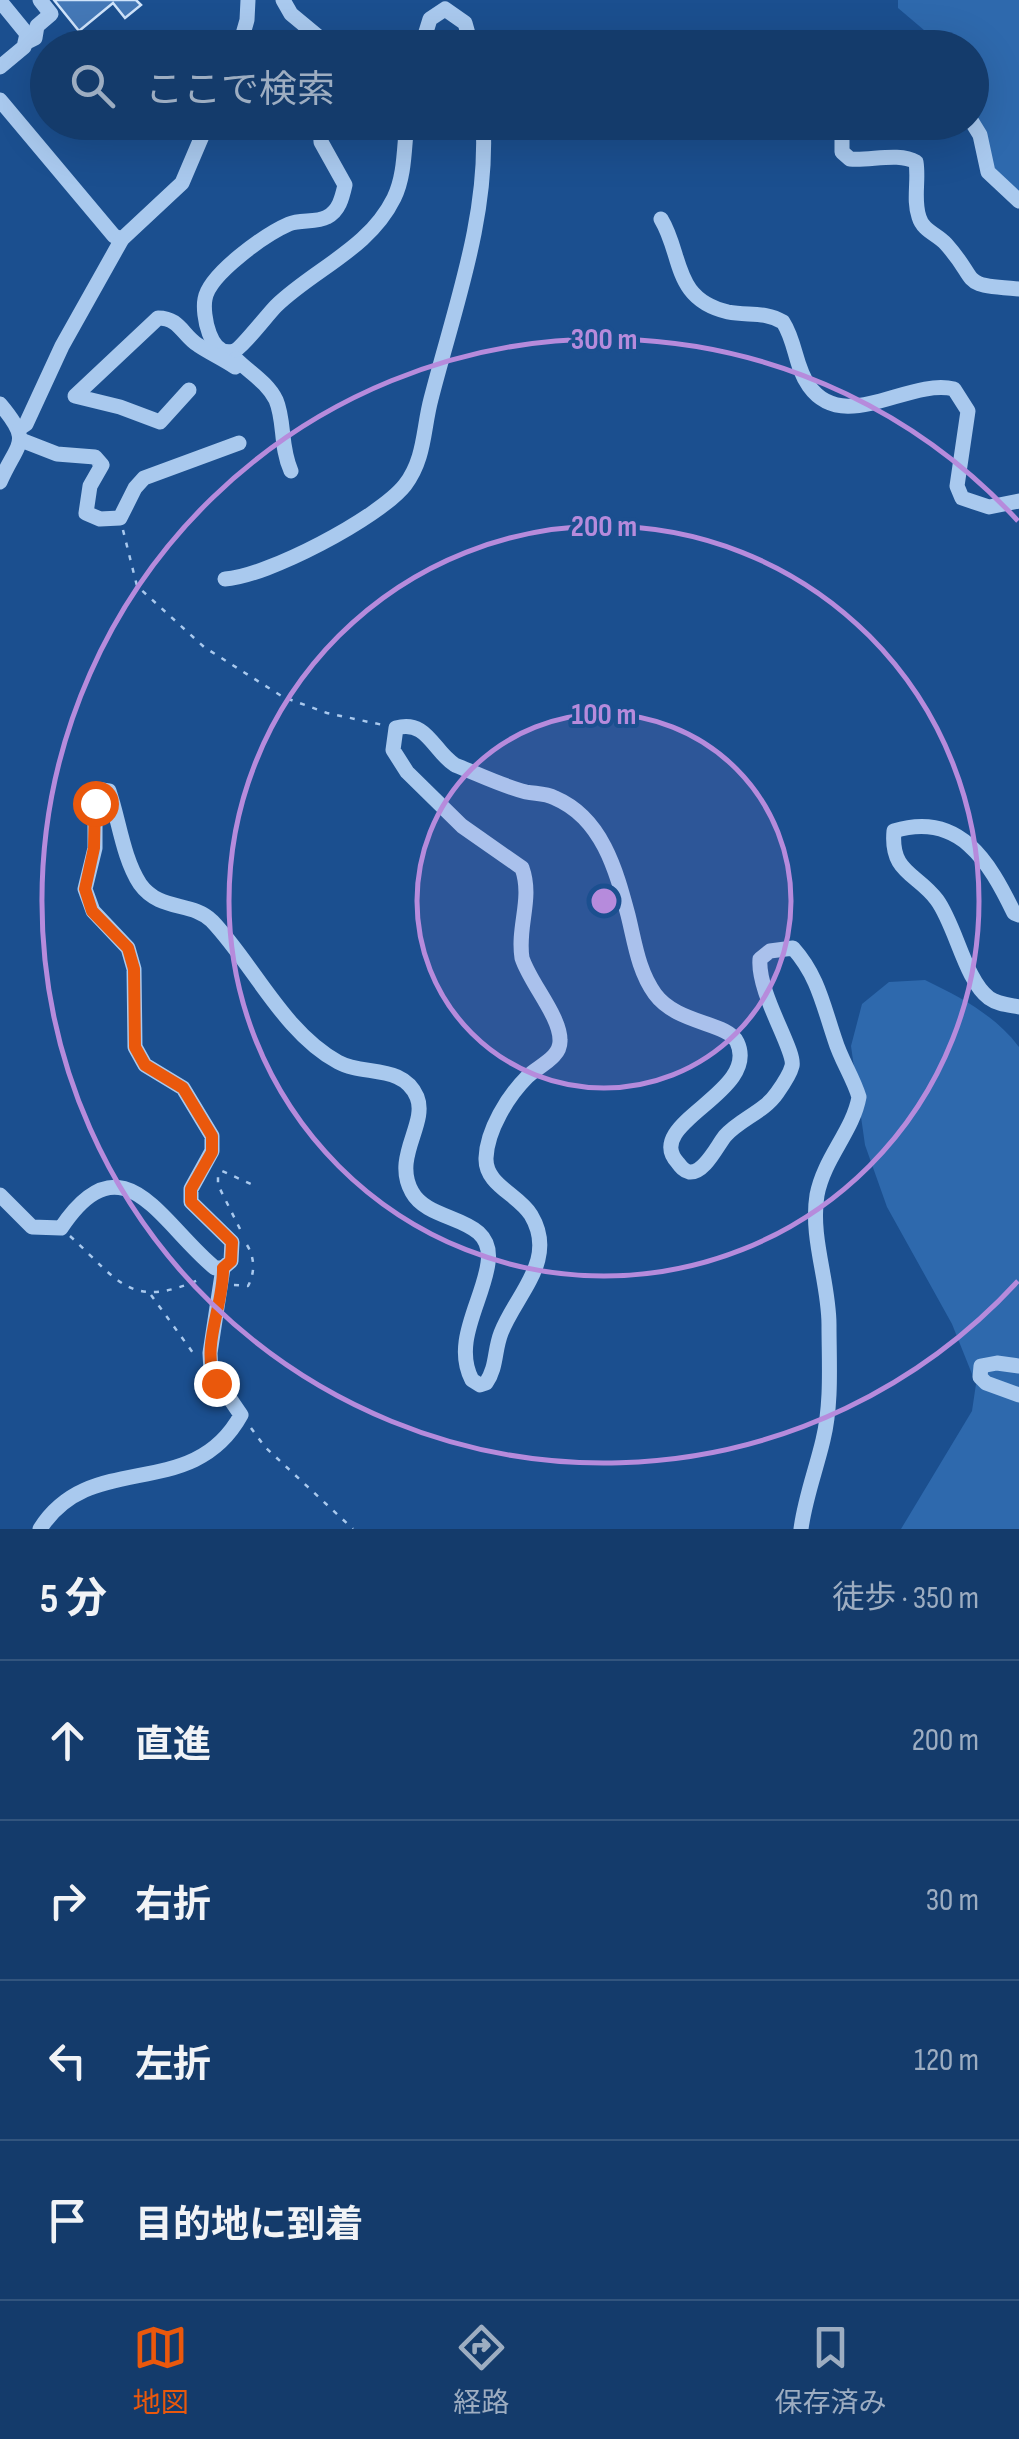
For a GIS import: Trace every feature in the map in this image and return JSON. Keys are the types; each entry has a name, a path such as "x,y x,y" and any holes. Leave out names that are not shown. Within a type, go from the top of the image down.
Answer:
{"street":[{"path":"36,30 52,14 40,0"},
{"path":"244,30 248,0"},
{"path":"283,0 290,14 310,30"},
{"path":"0,1 26,34 26,42"},
{"path":"427,30 430,19 444,9 466,23 468,30"},
{"path":"0,67 30,40"},
{"path":"0,100 30,136"},
{"path":"34,140 114,236 122,239"},
{"path":"0,482 62,346 122,239 182,183 200,140"},
{"path":"291,471 282,454 277,401 261,379 210,339 205,323 205,298 212,279 290,222 326,218 341,204 345,186 321,140"},
{"path":"75,396 158,318 182,326 192,342 235,367 237,358 290,293 335,264 384,214 395,196 405,140"},
{"path":"225,579 274,566 353,525 390,501 420,461 429,404 460,294 478,205 485,140"},
{"path":"842,140 842,152 850,160 902,157 916,162 917,209 926,229 945,243 967,278 981,286 1019,289"},
{"path":"981,140 988,172 1019,201"},
{"path":"661,218 676,265 691,290 724,311 759,313 784,322 802,374 820,398 846,408 937,385 954,389 968,411 956,486 962,498 989,507 1019,501"},
{"path":"43,390 120,407 160,422 189,390"},
{"path":"0,404 21,434 56,454 95,457 102,465 90,486 86,513 100,519 120,518 144,478 239,442"},
{"path":"40,1529 72,1496 94,1485 159,1473 203,1456 229,1436 241,1415 216,1383 210,1353 232,1242 191,1202 191,1189 212,1152 212,1136 183,1088 145,1065 135,1047 134,969 128,948 92,911 85,889 94,848 95,803 102,790 109,791 131,869 152,897 210,919 270,997 313,1044 338,1062 395,1075 407,1082 417,1097 418,1121 406,1155 411,1192 437,1213 477,1230 488,1248 489,1262 466,1350 468,1373 480,1385 493,1373 502,1333 540,1259 539,1234 530,1214 495,1182 488,1172 486,1156 513,1093 558,1052 561,1044 559,1029 522,958 527,882 522,868 462,826 407,772 393,750 396,728 408,724 421,729 454,765 526,792 553,796 588,821 612,861 636,955 654,993 684,1018 721,1028 738,1044 738,1068 730,1083 674,1134 671,1156 685,1172 701,1168 739,1122 776,1095 792,1066 789,1048 766,1000 760,959 770,951 786,947 793,948 810,966 859,1097 858,1107 829,1156 816,1200 828,1305 828,1408 801,1529"},
{"path":"1019,915 1014,913 993,873 954,832 938,826 911,826 894,831 892,846 896,858 936,898 980,988 993,1001 1019,1006"},
{"path":"0,1195 32,1227 61,1228 87,1195 106,1186 126,1188 145,1198 223,1274"},
{"path":"1019,1366 981,1366 980,1377 1019,1395"}],"path":[{"path":"120,518 136,586 204,647 283,698 396,728"},
{"path":"61,1228 115,1277 142,1294 169,1293 223,1274"},
{"path":"150,1294 216,1383"},
{"path":"241,1415 265,1447 353,1529"}],"shaded area":[{"path":"898,0 1019,0 1019,201 993,177 976,140 989,140 989,30 924,30 898,8"},
{"path":"925,980 988,1016 1019,1047 1019,1529 901,1529 972,1411 976,1384 952,1324 887,1207 865,1145 851,1046 862,1004 889,982"}],"building":[{"path":"54,0 136,0 141,5 125,18 113,3 78,30"}],"route":[{"path":"95,803 94,848 85,889 92,911 128,948 134,969 135,1047 145,1065 183,1088 212,1136 212,1152 191,1189 191,1202 232,1242 231,1261 223,1268 210,1353 216,1383"}]}
